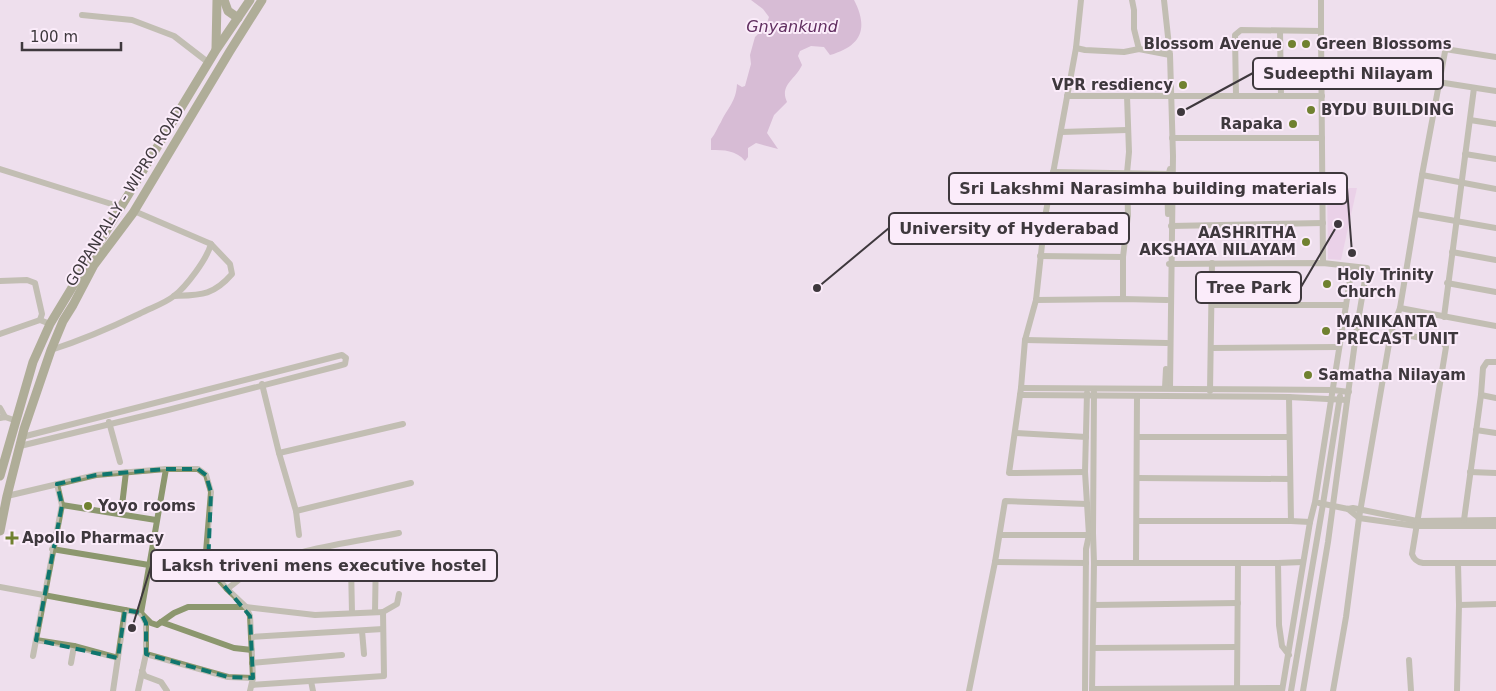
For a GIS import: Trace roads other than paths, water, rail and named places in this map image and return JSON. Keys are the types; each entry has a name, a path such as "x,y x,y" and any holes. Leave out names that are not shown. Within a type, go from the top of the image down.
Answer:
{"main road":[{"path":"216,50 218,0"},
{"path":"224,0 228,11 238,18"},
{"name":"GOPANPALLY - WIPRO ROAD","path":"0,474 33,362 50,324 216,50 250,0"},
{"name":"GOPANPALLY - WIPRO ROAD","path":"0,529 21,441 51,350 63,321 94,265 134,211 262,0"}],"street":[{"path":"1081,0 1076,48 1046,216 1036,300 1025,340 1010,473 1085,472"},
{"path":"1132,0 1134,29 1139,49"},
{"path":"1164,0 1170,55 1173,156 1167,202 1170,233 1167,388"},
{"path":"1321,0 1323,263"},
{"path":"82,14 132,20 174,36 209,63"},
{"path":"1236,96 1235,35 1241,30 1321,31"},
{"path":"1280,31 1281,96"},
{"path":"1333,691 1346,617 1359,518 1391,332 1400,308 1438,82 1447,41"},
{"path":"1076,48 1124,52 1139,49 1170,55"},
{"path":"1445,48 1496,57"},
{"path":"1438,82 1496,91"},
{"path":"1444,316 1474,88"},
{"path":"1067,96 1322,96"},
{"path":"1123,299 1123,257 1128,215 1127,173 1129,163 1126,96"},
{"path":"1470,120 1496,124"},
{"path":"1061,132 1127,130"},
{"path":"1172,138 1322,138"},
{"path":"1465,154 1496,159"},
{"path":"0,169 121,207"},
{"path":"1053,172 1323,180"},
{"path":"1166,397 1171,226 1170,175"},
{"path":"1422,176 1496,189"},
{"path":"134,211 211,244 230,264 232,274 226,281 205,294 174,296"},
{"path":"1416,214 1496,228"},
{"path":"1046,216 1128,215"},
{"path":"1171,226 1323,223"},
{"path":"51,350 80,341 174,296 194,274 210,250 211,244"},
{"path":"1452,252 1496,260"},
{"path":"1040,256 1123,257"},
{"path":"1210,398 1212,263"},
{"path":"1170,264 1323,263 1367,268 1333,506 1303,691"},
{"path":"1090,690 1282,689 1310,522 1337,391 1339,347 1352,266"},
{"path":"0,281 27,280 35,283 42,314 40,320"},
{"path":"1448,283 1496,292"},
{"path":"1036,300 1168,300"},
{"path":"1212,305 1346,305"},
{"path":"1400,308 1496,326"},
{"path":"0,334 40,320 50,324"},
{"path":"1391,332 1442,342 1446,347 1412,554 1417,562 1496,563"},
{"path":"1025,340 1167,342"},
{"path":"1212,348 1339,347"},
{"path":"342,355 346,358 345,364 263,386 111,424 21,441 103,416 342,355"},
{"path":"1464,520 1483,368 1487,362 1496,362"},
{"path":"260,376 278,453 296,511 299,535"},
{"path":"1090,690 1086,563 1086,549 1089,536 1085,472 1089,394 1094,389 1167,388 1348,392"},
{"path":"1020,392 1137,397 1289,397 1347,400"},
{"path":"1089,394 1094,550 1093,648 1090,690"},
{"path":"1481,395 1496,398"},
{"path":"1136,563 1137,397"},
{"path":"1289,397 1291,521"},
{"path":"1291,691 1323,504 1335,399"},
{"path":"0,408 3,418 17,421"},
{"path":"103,416 111,424 120,462"},
{"path":"278,453 403,424"},
{"path":"1476,430 1496,433"},
{"path":"1016,433 1086,437"},
{"path":"1138,436 1289,437"},
{"path":"7,496 96,476 126,472 198,469 206,475 211,492 206,552 208,567 246,607 250,616 252,684"},
{"path":"138,691 146,654 146,624 141,613 166,470"},
{"path":"121,514 126,472"},
{"path":"1470,472 1496,473"},
{"path":"1137,478 1290,480"},
{"path":"296,511 411,483"},
{"path":"33,656 52,548 62,505 57,484"},
{"path":"969,691 995,562 1005,501 1087,504"},
{"path":"1315,502 1348,509 1353,508 1416,523 1496,520"},
{"path":"62,505 156,520"},
{"path":"1348,509 1359,518 1416,523 1496,526"},
{"path":"1136,521 1310,522"},
{"path":"227,588 253,570 274,561 308,551 399,533"},
{"path":"1000,535 1089,536"},
{"path":"52,548 149,565"},
{"path":"1086,549 1094,550"},
{"path":"375,612 376,552"},
{"path":"995,562 1086,563"},
{"path":"1094,564 1303,562"},
{"path":"1236,688 1238,563"},
{"path":"1278,563 1279,625 1282,646 1289,655"},
{"path":"1457,691 1458,564"},
{"path":"351,565 352,613"},
{"path":"0,588 44,594 141,613 151,623 157,625 188,606 246,607 315,615 383,612 397,604 399,594"},
{"path":"1094,605 1238,603"},
{"path":"1459,605 1496,604"},
{"path":"114,691 125,610"},
{"path":"146,654 252,684 384,676 383,612"},
{"path":"161,622 234,648 252,650"},
{"path":"251,637 383,629"},
{"path":"362,630 364,654"},
{"path":"36,640 74,646 118,658"},
{"path":"71,663 74,646"},
{"path":"1093,648 1237,647"},
{"path":"252,663 342,655"},
{"path":"1409,660 1411,691"},
{"path":"142,671 145,676 160,682 167,691"},
{"path":"311,681 312,691"}],"water":[{"name":"Gnyankund","path":"751,0 854,0 859,10 861,28 855,41 841,51 830,55 824,47 811,46 800,51 798,56 802,65 789,82 785,91 787,102 774,115 767,133 778,149 756,143 748,148 748,157 745,161 734,153 711,150 711,139 733,100 737,84 742,87 745,86 755,37 766,26 769,17 763,9"}],"place":[{"name":"Blossom Avenue","path":"1292,44"},
{"name":"Green Blossoms","path":"1306,44"},
{"name":"VPR resdiency","path":"1183,85"},
{"name":"BYDU BUILDING","path":"1311,110"},
{"name":"Sudeepthi Nilayam","path":"1181,112"},
{"name":"Rapaka","path":"1293,124"},
{"name":"Tree Park","path":"1338,224"},
{"name":"AASHRITHA AKSHAYA NILAYAM","path":"1306,242"},
{"name":"Sri Lakshmi Narasimha building materials","path":"1352,253"},
{"name":"Holy Trinity Church","path":"1327,284"},
{"name":"University of Hyderabad","path":"817,288"},
{"name":"MANIKANTA PRECAST UNIT","path":"1326,331"},
{"name":"Samatha Nilayam","path":"1308,375"},
{"name":"Yoyo rooms","path":"88,506"},
{"name":"Apollo Pharmacy","path":"12,538"},
{"name":"Laksh triveni mens executive hostel","path":"132,628"}]}
